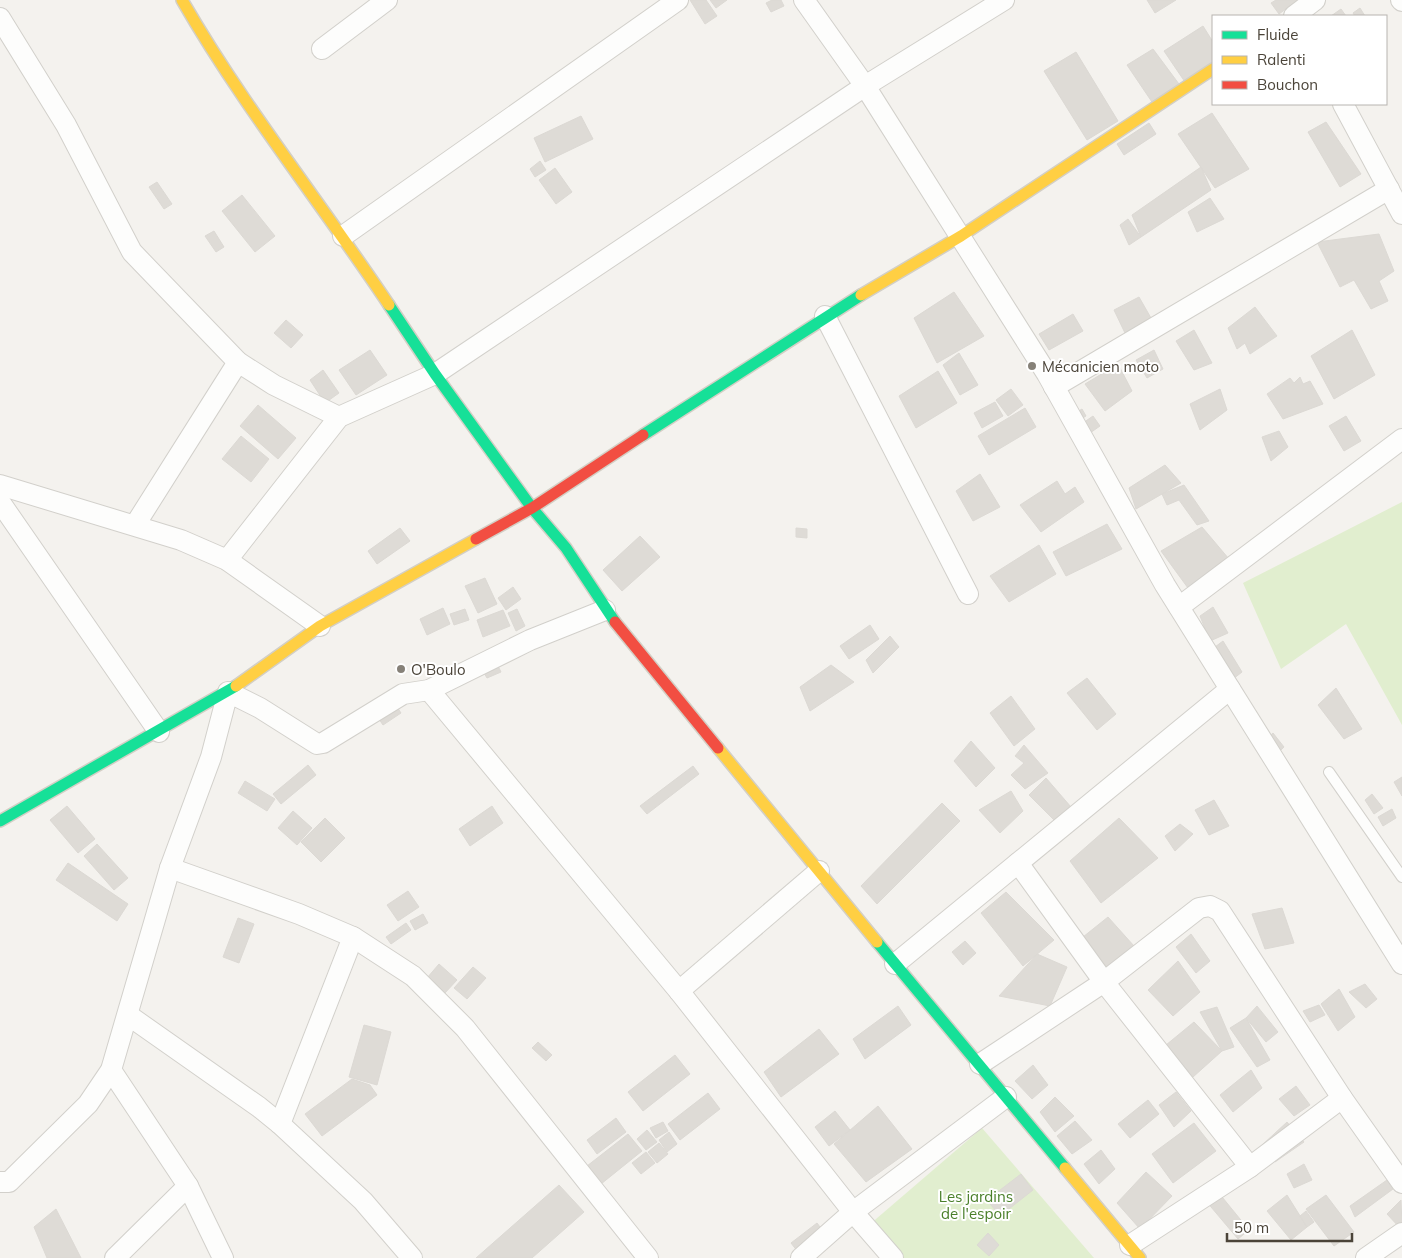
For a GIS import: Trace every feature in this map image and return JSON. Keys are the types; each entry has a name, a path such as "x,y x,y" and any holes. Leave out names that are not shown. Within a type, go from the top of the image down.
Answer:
{"street":[{"path":"182,0 211,50 343,236 435,374 532,508 566,548 605,610 894,964 980,1064 1135,1252 1342,1098"},
{"path":"322,49 387,0"},
{"path":"343,236 678,0"},
{"path":"804,0 864,86 961,236 1054,387 1179,607 1402,964"},
{"path":"227,560 339,417 435,374 864,86 1004,0"},
{"path":"1296,15 1315,0"},
{"path":"0,18 66,125 132,252 238,362 274,385 339,417"},
{"path":"0,821 228,692 320,626 532,508 825,316 961,236 1212,70"},
{"path":"1344,105 1402,214"},
{"path":"1054,387 1389,189"},
{"path":"825,316 968,594"},
{"path":"136,525 238,362"},
{"path":"1179,607 1402,439"},
{"path":"0,485 136,525 180,540 227,560 320,626"},
{"path":"0,502 159,732"},
{"path":"228,692 260,708 317,744 403,694 429,690 530,640 605,610"},
{"path":"429,690 679,992 853,1212 893,1258"},
{"path":"894,964 1230,690"},
{"path":"0,1182 8,1182 64,1129 88,1104 111,1070 170,868 211,757 228,692"},
{"path":"1018,864 1104,982 1250,1167"},
{"path":"170,868 299,914 353,937 413,976 465,1028 648,1258"},
{"path":"679,992 819,871"},
{"path":"980,1064 1104,982 1199,908 1210,906 1220,911 1342,1098 1402,1183"},
{"path":"280,1124 353,937"},
{"path":"128,1015 259,1107 280,1124 363,1201 412,1258"},
{"path":"111,1070 188,1186 223,1258"},
{"path":"801,1258 853,1212 1006,1097"},
{"path":"115,1258 188,1186"},
{"path":"1366,1258 1402,1234"}],"lane":[{"path":"1329,772 1402,877"}],"green space":[{"path":"1402,502 1402,725 1346,624 1281,669 1243,583"},
{"name":"Les jardins de l'espoir","path":"982,1128 1094,1258 898,1258 869,1225"}],"building":[{"path":"690,0 706,0 717,16 705,24"},
{"path":"710,0 727,0 716,8"},
{"path":"772,0 781,0 784,6 771,12 766,3"},
{"path":"1147,0 1176,0 1155,13"},
{"path":"1276,0 1298,0 1279,14 1271,3"},
{"path":"1360,8 1364,15 1354,15 1353,13"},
{"path":"1341,9 1345,15 1332,15"},
{"path":"1203,26 1212,40 1212,65 1185,82 1164,51"},
{"path":"1153,49 1179,84 1152,102 1127,65"},
{"path":"1076,52 1118,121 1087,140 1044,71"},
{"path":"1212,113 1249,169 1215,188 1178,134"},
{"path":"581,116 593,139 545,162 534,138"},
{"path":"1326,122 1361,174 1340,187 1308,132"},
{"path":"1149,123 1156,134 1124,155 1117,144"},
{"path":"540,161 546,170 535,177 530,169"},
{"path":"1201,167 1211,190 1141,237 1132,215"},
{"path":"555,168 572,192 556,204 539,180"},
{"path":"157,182 172,204 164,209 149,187"},
{"path":"242,195 275,236 255,252 222,211"},
{"path":"1210,198 1224,219 1197,232 1188,212"},
{"path":"1128,219 1141,237 1129,245 1120,225"},
{"path":"214,231 224,247 216,252 205,236"},
{"path":"1379,234 1394,271 1379,281 1388,301 1371,309 1354,280 1340,287 1317,242"},
{"path":"954,292 984,336 937,363 914,318"},
{"path":"1139,297 1151,318 1125,333 1114,310"},
{"path":"1255,307 1277,336 1250,354 1245,343 1237,349 1228,328"},
{"path":"1073,314 1083,331 1049,350 1039,334"},
{"path":"286,320 303,335 291,348 274,333"},
{"path":"1194,330 1212,363 1194,370 1176,341"},
{"path":"1352,330 1375,375 1334,399 1311,356"},
{"path":"370,350 387,375 356,395 339,370"},
{"path":"1154,350 1163,369 1147,378 1136,360"},
{"path":"959,353 978,385 960,395 943,365"},
{"path":"1118,364 1132,391 1105,411 1085,384"},
{"path":"323,370 339,393 325,403 310,380"},
{"path":"938,371 957,403 916,428 899,396"},
{"path":"1300,377 1303,384 1310,381 1323,404 1283,419 1267,394 1290,378 1294,383"},
{"path":"1011,389 1023,405 1008,416 996,400"},
{"path":"1220,389 1227,410 1200,430 1190,404"},
{"path":"995,402 1003,416 982,428 974,413"},
{"path":"258,405 296,438 278,459 240,426"},
{"path":"1025,408 1036,427 989,455 978,436"},
{"path":"1082,409 1086,416 1081,419 1077,412"},
{"path":"1093,416 1100,426 1090,433 1083,423"},
{"path":"1346,416 1361,441 1344,451 1329,426"},
{"path":"1279,431 1288,447 1271,461 1262,437"},
{"path":"241,436 269,459 251,482 222,459"},
{"path":"1165,465 1181,483 1136,509 1129,488"},
{"path":"980,474 1000,507 973,521 956,491"},
{"path":"1057,481 1065,494 1075,487 1084,502 1041,532 1020,505"},
{"path":"1184,485 1209,521 1197,525 1179,500 1167,505 1162,494"},
{"path":"1107,524 1122,549 1066,576 1053,552"},
{"path":"1202,527 1229,559 1188,588 1161,551"},
{"path":"400,528 410,541 377,564 368,551"},
{"path":"796,528 807,529 807,538 796,537"},
{"path":"640,536 660,557 622,591 603,570"},
{"path":"1039,545 1056,574 1009,602 990,576"},
{"path":"485,578 497,604 478,613 465,586"},
{"path":"513,587 521,599 506,610 498,598"},
{"path":"1213,607 1228,633 1210,641 1200,616"},
{"path":"443,608 450,624 427,635 420,619"},
{"path":"465,609 469,620 454,625 450,614"},
{"path":"517,609 525,626 516,631 508,613"},
{"path":"503,610 510,626 483,637 477,620"},
{"path":"870,625 879,639 849,659 840,646"},
{"path":"890,636 899,647 873,673 866,660"},
{"path":"1223,641 1242,672 1233,679 1215,647"},
{"path":"496,662 501,672 487,678 481,668"},
{"path":"831,665 854,682 810,711 800,687"},
{"path":"1087,678 1116,714 1097,730 1067,693"},
{"path":"1336,688 1362,729 1344,739 1318,705"},
{"path":"1011,696 1035,729 1014,746 990,713"},
{"path":"395,704 401,713 383,725 377,716"},
{"path":"1273,733 1284,747 1276,755 1263,742"},
{"path":"971,741 995,768 976,787 954,761"},
{"path":"1024,745 1048,773 1025,789 1011,775 1024,763 1015,756"},
{"path":"308,765 316,775 281,804 273,794"},
{"path":"693,766 699,774 647,814 640,806"},
{"path":"1402,777 1402,796 1394,782"},
{"path":"1046,778 1071,807 1055,821 1029,795"},
{"path":"245,781 275,799 267,811 238,793"},
{"path":"1011,791 1023,811 1000,833 979,810"},
{"path":"1372,794 1383,808 1374,814 1365,800"},
{"path":"1214,800 1229,826 1209,835 1195,810"},
{"path":"942,803 960,821 877,904 861,886"},
{"path":"67,806 95,839 78,853 50,820"},
{"path":"492,806 503,823 470,846 459,829"},
{"path":"1392,809 1396,818 1383,826 1378,817"},
{"path":"293,811 312,828 297,845 278,828"},
{"path":"325,818 345,838 321,862 301,842"},
{"path":"1119,818 1158,858 1101,903 1070,861"},
{"path":"1180,824 1193,834 1175,851 1165,836"},
{"path":"97,844 128,878 114,890 84,856"},
{"path":"68,863 128,904 117,921 56,880"},
{"path":"408,891 419,907 398,921 387,905"},
{"path":"1006,892 1054,940 1023,966 981,913"},
{"path":"1282,908 1294,943 1265,949 1252,914"},
{"path":"423,914 428,923 415,930 410,921"},
{"path":"1108,917 1134,946 1104,973 1078,941"},
{"path":"238,918 254,924 239,963 223,957"},
{"path":"406,923 411,930 391,944 386,937"},
{"path":"1191,934 1210,961 1196,973 1176,947"},
{"path":"965,941 976,953 963,965 952,952"},
{"path":"1037,954 1067,967 1050,1006 999,996"},
{"path":"1178,961 1200,992 1173,1016 1148,990"},
{"path":"439,964 457,980 444,994 427,978"},
{"path":"473,967 486,978 467,999 454,988"},
{"path":"1365,984 1377,999 1366,1008 1349,992"},
{"path":"1339,989 1355,1017 1338,1031 1321,1004"},
{"path":"1319,1005 1325,1015 1310,1022 1303,1011"},
{"path":"898,1006 911,1025 865,1059 853,1039"},
{"path":"1257,1006 1278,1032 1266,1042 1246,1018"},
{"path":"1217,1007 1234,1047 1222,1051 1200,1012"},
{"path":"1246,1018 1270,1060 1257,1067 1230,1028"},
{"path":"1194,1022 1222,1051 1193,1077 1166,1045"},
{"path":"364,1025 391,1032 377,1085 349,1077"},
{"path":"819,1029 839,1054 781,1097 764,1072"},
{"path":"538,1042 552,1055 546,1061 532,1048"},
{"path":"675,1055 690,1074 643,1111 628,1092"},
{"path":"1033,1065 1048,1085 1032,1099 1015,1081"},
{"path":"1251,1070 1262,1088 1233,1112 1220,1095"},
{"path":"352,1079 370,1085 377,1095 322,1136 305,1114"},
{"path":"1296,1086 1310,1105 1294,1116 1279,1099"},
{"path":"1176,1092 1191,1111 1174,1127 1159,1105"},
{"path":"708,1093 720,1109 680,1140 668,1124"},
{"path":"1055,1097 1074,1116 1055,1132 1040,1112"},
{"path":"1148,1100 1159,1114 1130,1138 1118,1124"},
{"path":"878,1106 912,1149 866,1182 834,1144"},
{"path":"835,1111 850,1130 829,1146 815,1127"},
{"path":"616,1118 626,1132 597,1154 587,1140"},
{"path":"1075,1121 1092,1140 1072,1154 1057,1136"},
{"path":"663,1122 668,1131 656,1138 650,1128"},
{"path":"1287,1122 1304,1142 1275,1162 1261,1146"},
{"path":"1194,1123 1216,1151 1173,1183 1152,1154"},
{"path":"647,1130 657,1142 646,1150 637,1139"},
{"path":"669,1132 677,1144 667,1152 659,1140"},
{"path":"628,1134 642,1151 601,1184 587,1166"},
{"path":"659,1143 668,1154 657,1163 648,1152"},
{"path":"1101,1150 1115,1169 1099,1184 1084,1164"},
{"path":"646,1152 655,1163 641,1174 632,1163"},
{"path":"1304,1164 1312,1180 1294,1188 1287,1174"},
{"path":"1146,1172 1172,1196 1140,1229 1117,1203"},
{"path":"1021,1174 1033,1190 1000,1216 987,1200"},
{"path":"1387,1180 1393,1189 1355,1217 1350,1206"},
{"path":"559,1185 584,1212 532,1258 476,1258"},
{"path":"1218,1192 1249,1230 1238,1239 1206,1201"},
{"path":"1287,1195 1307,1227 1291,1240 1267,1211"},
{"path":"1326,1195 1354,1232 1334,1246 1306,1209"},
{"path":"1401,1200 1402,1226 1400,1228 1387,1214"},
{"path":"56,1209 81,1258 47,1258 34,1227"},
{"path":"1306,1211 1314,1222 1307,1227 1300,1216"},
{"path":"817,1223 823,1231 798,1252 791,1243"},
{"path":"988,1233 999,1245 989,1256 977,1245"}],"traffic: fast":[{"path":"643,435 861,295"},
{"path":"389,305 435,374 532,508 566,548 615,622"},
{"path":"0,821 236,686"},
{"path":"877,942 1065,1168"}],"traffic: slow":[{"path":"182,0 256,116 389,305"},
{"path":"861,295 961,236 1212,70"},
{"path":"236,686 320,626 476,539"},
{"path":"718,748 877,942"},
{"path":"1065,1168 1140,1258"}],"traffic: jam":[{"path":"476,539 532,508 643,435"},
{"path":"615,622 718,748"}],"place":[{"name":"Mécanicien moto","path":"1032,366"},
{"name":"O'Boulo","path":"401,669"}]}
